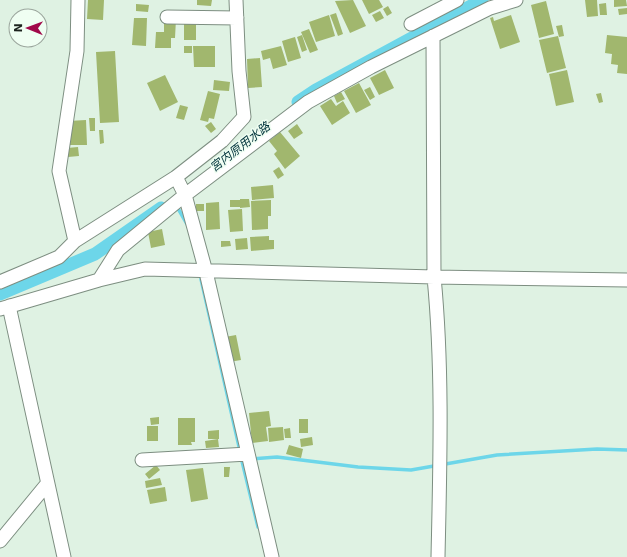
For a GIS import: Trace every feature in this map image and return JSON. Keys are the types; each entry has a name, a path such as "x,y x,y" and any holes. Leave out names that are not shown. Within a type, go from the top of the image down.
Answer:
{"street":[{"path":"75,241 59,170 77,51 78,0"},
{"path":"1,280 59,257 75,241 176,177 222,141 244,117 236,0"},
{"path":"411,24 456,0"},
{"path":"99,280 118,250 183,197 308,102 371,67 490,8 516,0"},
{"path":"167,17 237,18"},
{"path":"433,36 434,277 437,307 440,460 438,557"},
{"path":"176,177 206,272 272,557"},
{"path":"64,557 5,313 99,280 145,268 206,272 627,280"},
{"path":"142,460 232,455 248,458"},
{"path":"0,541 47,484"}],"building":[{"path":"88,0 104,0 103,20 87,19"},
{"path":"197,0 212,0 211,6 197,5"},
{"path":"353,0 366,26 350,33 335,1"},
{"path":"362,0 379,0 383,7 369,14"},
{"path":"585,0 597,0 598,16 587,17"},
{"path":"614,0 626,0 627,6 614,7"},
{"path":"546,1 554,34 539,38 531,5"},
{"path":"606,3 607,15 600,15 599,4"},
{"path":"136,4 149,5 148,12 136,11"},
{"path":"388,6 392,13 387,16 383,9"},
{"path":"627,8 627,14 619,15 618,9"},
{"path":"380,11 384,18 376,22 372,15"},
{"path":"336,13 343,34 338,36 330,15"},
{"path":"329,15 335,36 316,42 309,22"},
{"path":"511,15 520,42 500,49 490,18 493,17 494,21"},
{"path":"134,18 147,18 146,46 132,45"},
{"path":"164,19 176,19 175,38 171,38 171,48 155,48 156,32 164,32"},
{"path":"184,21 196,21 196,40 184,40"},
{"path":"562,25 564,36 559,37 556,26"},
{"path":"309,29 318,50 310,53 301,32"},
{"path":"302,35 307,50 302,52 297,37"},
{"path":"607,35 627,37 627,74 617,73 618,65 611,64 612,54 605,53"},
{"path":"558,36 566,68 547,73 539,40"},
{"path":"295,37 301,58 288,62 282,41"},
{"path":"184,46 192,46 192,53 184,53"},
{"path":"193,46 215,46 215,67 194,67"},
{"path":"281,46 287,65 273,69 270,58 263,60 261,51"},
{"path":"115,51 119,122 100,123 96,52"},
{"path":"260,58 262,87 248,88 247,59"},
{"path":"385,70 394,88 379,95 370,78"},
{"path":"567,70 574,102 556,106 549,74"},
{"path":"165,75 178,102 160,111 147,83"},
{"path":"214,80 230,82 229,91 213,90"},
{"path":"359,83 371,105 356,113 344,91"},
{"path":"370,87 375,97 370,100 364,90"},
{"path":"208,91 220,94 214,119 209,118 208,122 200,120"},
{"path":"341,92 345,99 337,103 334,96"},
{"path":"601,93 603,102 599,103 596,94"},
{"path":"331,99 336,106 343,101 350,113 332,125 320,106"},
{"path":"180,105 188,107 184,120 176,118"},
{"path":"89,118 95,118 95,131 90,131"},
{"path":"86,120 87,145 69,145 68,121"},
{"path":"211,122 216,129 211,133 205,126"},
{"path":"297,124 303,133 294,139 288,131"},
{"path":"99,130 103,130 104,143 100,144"},
{"path":"280,132 300,156 285,169 274,154 277,151 269,141"},
{"path":"78,147 79,156 68,157 67,148"},
{"path":"279,167 284,175 278,179 273,171"},
{"path":"273,185 274,198 252,200 251,187"},
{"path":"240,199 249,199 250,207 240,208"},
{"path":"230,200 240,200 240,207 230,207"},
{"path":"271,200 271,216 268,216 268,229 252,230 251,201"},
{"path":"219,202 220,229 206,230 206,203"},
{"path":"196,204 204,204 204,211 196,211"},
{"path":"242,209 243,231 230,232 228,210"},
{"path":"162,229 165,245 151,248 148,232"},
{"path":"269,236 269,240 274,240 274,249 251,251 250,237"},
{"path":"247,238 248,249 236,250 235,239"},
{"path":"221,241 230,241 231,246 221,247"},
{"path":"236,335 241,360 229,362 225,337"},
{"path":"269,411 271,426 266,427 268,441 252,443 249,413"},
{"path":"159,417 159,424 151,425 150,418"},
{"path":"178,418 195,418 195,442 191,442 192,445 178,445"},
{"path":"299,419 308,419 308,433 299,433"},
{"path":"147,426 158,426 158,441 147,441"},
{"path":"283,427 284,440 269,442 268,428"},
{"path":"290,428 291,438 285,438 284,429"},
{"path":"219,430 219,439 208,439 208,431"},
{"path":"312,437 313,445 301,447 300,439"},
{"path":"218,439 219,447 206,448 205,441"},
{"path":"289,445 303,449 301,458 286,454"},
{"path":"156,465 160,470 149,479 145,474"},
{"path":"224,467 230,467 229,477 224,477"},
{"path":"203,468 208,499 191,502 186,470"},
{"path":"160,478 162,485 146,488 145,481"},
{"path":"165,487 167,501 150,504 147,490"}],"waterway":[{"name":"宮内原用水路","path":"298,102 316,90 482,0"},
{"path":"176,205 187,224"},
{"name":"宮内原用水路","path":"0,294 95,254 161,208"},
{"path":"201,279 240,451"},
{"path":"251,459 277,457 358,467 411,470 497,455 597,449 627,450"},
{"path":"241,457 258,527"}]}
